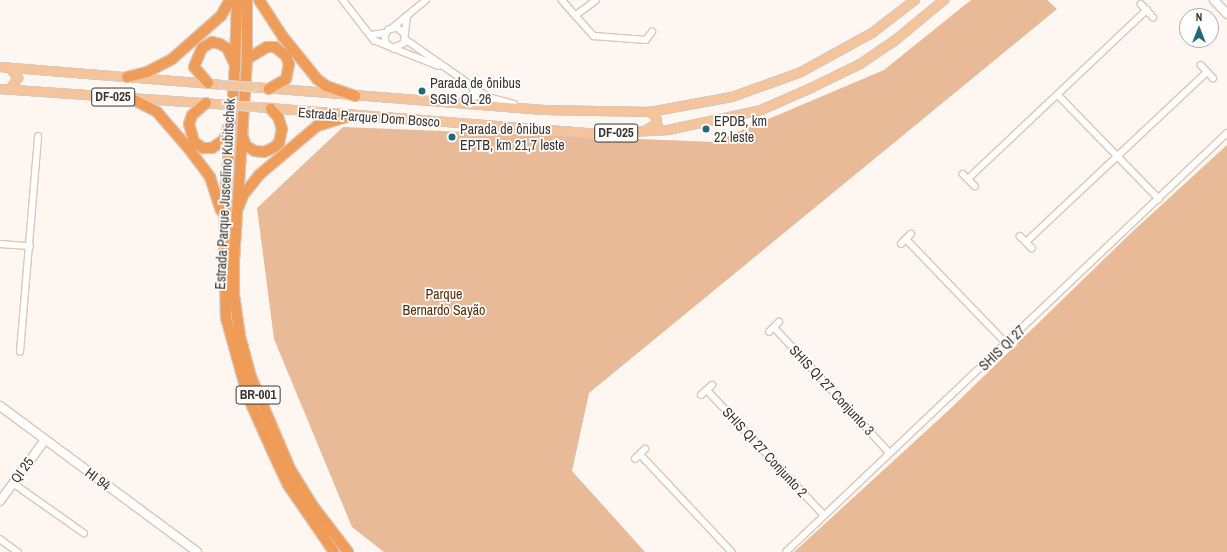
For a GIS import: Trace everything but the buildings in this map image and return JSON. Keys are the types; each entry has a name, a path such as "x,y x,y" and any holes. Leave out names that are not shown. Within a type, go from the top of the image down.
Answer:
{"highway":[{"path":"127,77 147,72 172,59 221,16 230,0"},
{"name":"Estrada Parque Juscelino Kubitschek","path":"237,0 235,67 224,217 226,318 248,397 288,485 334,552"},
{"name":"Estrada Parque Juscelino Kubitschek","path":"247,0 246,58 235,217 234,295 240,336 251,377 290,469 313,506 348,552"},
{"path":"259,0 283,37 317,79 326,86 355,96"},
{"path":"208,84 194,67 197,53 207,44 220,44 227,48 235,67"},
{"path":"246,58 267,47 275,47 286,56 289,72 286,79 269,89"},
{"path":"130,98 166,121 203,167 215,187 224,217"},
{"path":"206,103 192,115 190,124 194,142 203,148 219,144 231,123"},
{"path":"241,127 246,146 264,152 273,148 279,143 282,129 278,117 271,109"},
{"path":"235,217 243,195 259,175 317,126 350,116"}],"main road":[{"name":"Estrada Parque Dom Bosco","path":"0,67 465,105 544,110 650,112 732,97 801,72 872,33 915,0"},
{"name":"Estrada Parque Dom Bosco","path":"0,89 206,103 350,116 596,134 668,130 761,110 860,64 893,42 944,0"},
{"path":"10,68 18,78 10,89"},
{"path":"630,133 657,124 656,117 650,112"}],"street":[{"path":"388,32 426,0"},
{"path":"562,0 590,35 646,40 652,32"},
{"path":"574,16 596,0"},
{"path":"1214,0 1227,14"},
{"path":"346,1 377,42 449,69"},
{"path":"1141,4 1153,17"},
{"path":"968,179 1147,10"},
{"path":"391,47 401,46 405,37 407,16"},
{"path":"371,35 388,32 397,28 405,37 470,84 497,101 544,110"},
{"path":"388,32 391,47"},
{"path":"1201,65 1213,78"},
{"path":"1026,242 1116,155 1206,72"},
{"path":"465,105 475,97 470,84"},
{"path":"1058,95 1159,199"},
{"name":"SHIS QI 27","path":"786,552 1227,133"},
{"path":"20,352 38,137"},
{"name":"SHIS QI 27","path":"1218,143 1227,137"},
{"path":"964,174 975,186"},
{"path":"901,244 911,234"},
{"path":"1020,236 1032,248"},
{"path":"906,239 1006,343"},
{"path":"0,244 30,246"},
{"path":"769,332 779,322"},
{"name":"SHIS QI 27 Conjunto 3","path":"774,327 890,453"},
{"path":"701,395 712,385"},
{"name":"SHIS QI 27 Conjunto 2","path":"707,390 824,515"},
{"name":"HI 94","path":"0,406 197,552"},
{"name":"QI 25","path":"0,501 45,440"},
{"path":"635,459 646,449"},
{"path":"640,454 732,552"},
{"path":"13,483 84,533"},
{"path":"0,539 18,552"}],"green space":[{"name":"Parque Bernardo Sayão","path":"971,0 1047,0 1057,9 589,393 572,471 645,552 384,552 352,527 274,339 257,208 343,127 714,142 884,70"},
{"path":"1227,145 1227,552 794,552 949,410 1132,232"}],"place":[{"name":"Parada de ônibus SGIS QL 26","path":"422,91"},
{"name":"EPDB, km 22 leste","path":"706,129"},
{"name":"Parada de ônibus EPTB, km 21,7 leste","path":"452,137"}]}
